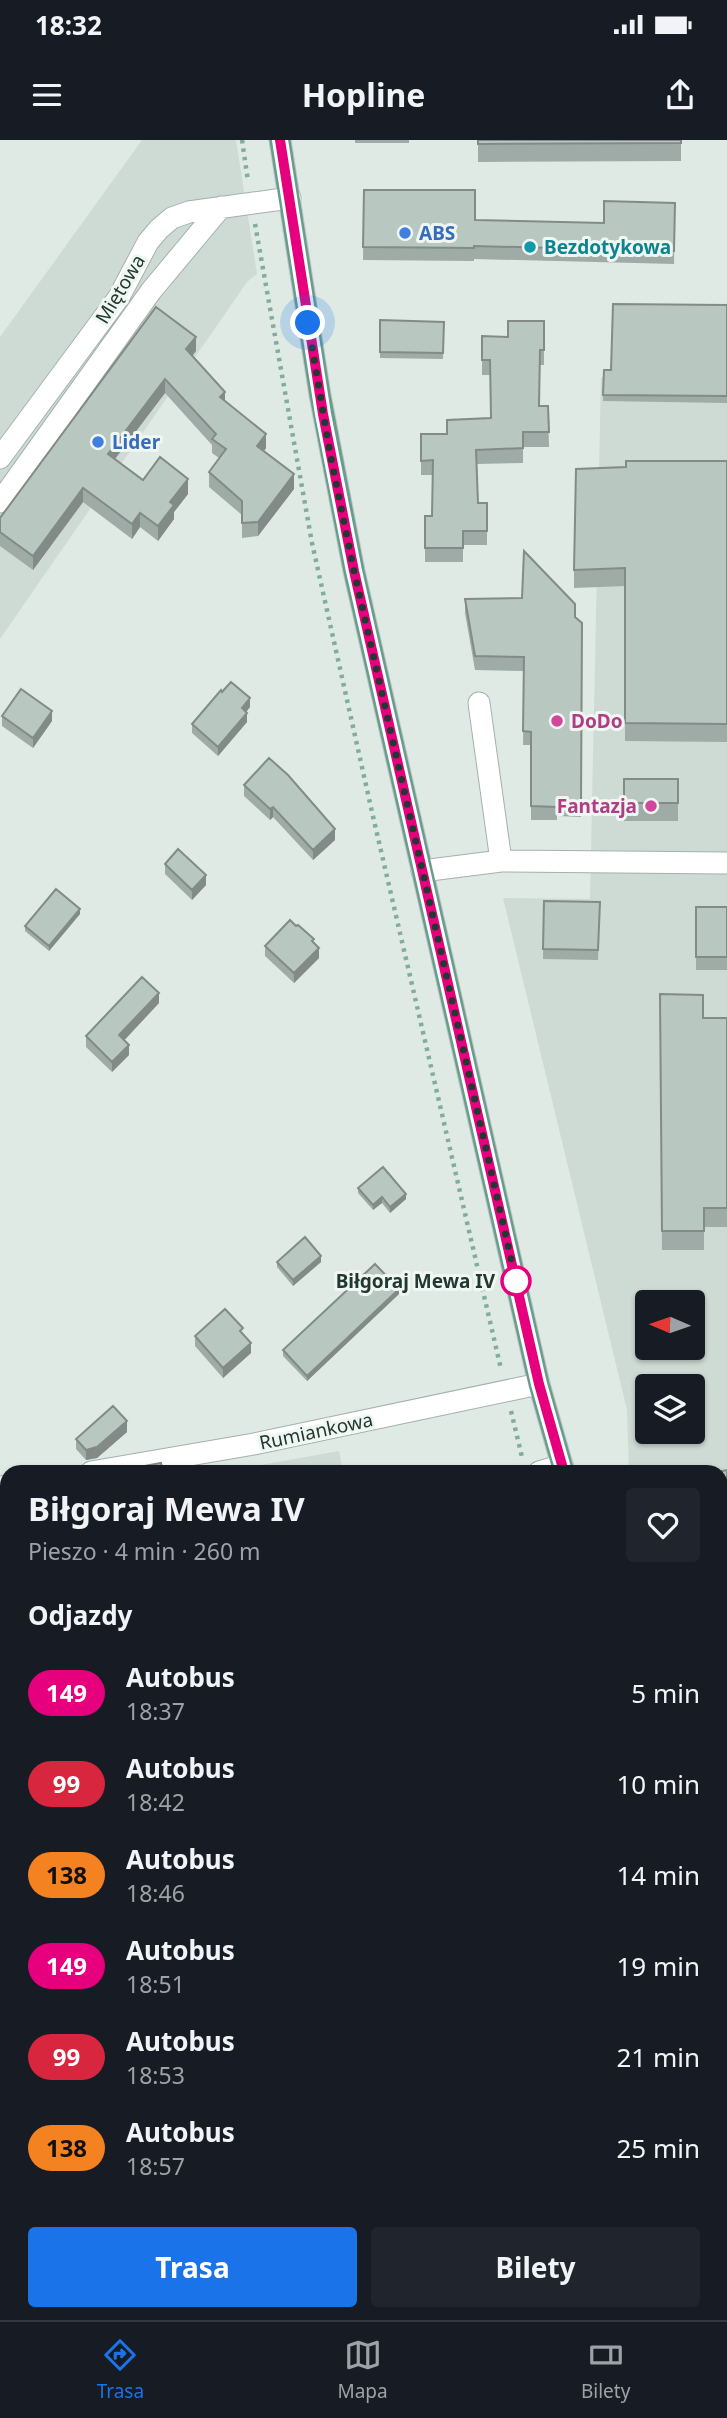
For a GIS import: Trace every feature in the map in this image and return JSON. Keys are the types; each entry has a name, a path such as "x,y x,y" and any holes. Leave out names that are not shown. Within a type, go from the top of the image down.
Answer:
{"main road":[{"path":"280,140 330,453 539,1384 562,1465"}],"street":[{"name":"Miętowa","path":"0,458 119,297 148,242 159,229 172,218 190,212 290,198"},
{"path":"0,502 151,291 220,207"},
{"path":"479,703 501,861"},
{"path":"422,871 501,861 727,863"},
{"name":"Rumiankowa","path":"132,1465 254,1444 539,1384"}],"path":[{"path":"243,140 251,204 312,543 506,1391 530,1465"}],"shaded area":[{"path":"142,140 236,140 257,274 247,282 0,639 0,337"},
{"path":"727,371 727,1465 629,1465 627,1410 503,898 590,899 601,377"},
{"path":"339,1451 342,1465 261,1465"}],"building":[{"path":"478,140 681,140 681,143 478,144"},
{"path":"364,190 475,190 475,220 604,223 604,201 675,203 674,251 474,246 363,247"},
{"path":"613,304 727,305 727,396 603,395 604,370 611,370"},
{"path":"156,307 196,337 186,349 225,392 220,397 266,434 257,446 294,474 258,522 242,523 242,501 209,472 226,449 212,439 216,434 165,379 108,454 143,480 160,457 188,479 170,502 174,505 158,526 140,513 132,524 83,488 33,556 0,532 0,518"},
{"path":"380,320 444,322 443,353 380,352"},
{"path":"508,321 544,321 544,350 540,350 539,406 548,406 549,432 523,432 523,448 476,450 478,503 487,503 487,531 463,531 463,548 425,548 425,516 432,516 433,460 421,461 421,434 447,434 447,420 491,418 490,360 482,360 482,336 508,337"},
{"path":"626,461 727,461 727,724 625,723 625,568 574,570 576,469 626,467"},
{"path":"524,551 575,604 575,617 582,623 581,803 557,803 557,807 531,806 531,732 523,731 524,657 475,656 465,599 522,598"},
{"path":"231,682 250,698 242,708 247,713 218,747 192,724"},
{"path":"21,689 52,711 33,738 2,716"},
{"path":"269,758 288,775 335,829 313,850 273,807 270,809 244,785"},
{"path":"624,779 678,779 678,803 624,803"},
{"path":"178,849 206,875 192,890 165,864"},
{"path":"56,889 80,909 49,946 25,926"},
{"path":"544,901 600,902 598,950 543,949"},
{"path":"696,907 727,907 727,957 696,957"},
{"path":"290,920 314,939 312,941 319,948 294,973 265,946"},
{"path":"142,977 159,993 119,1035 129,1045 112,1062 86,1036"},
{"path":"660,994 703,995 703,1018 727,1018 727,1208 704,1208 704,1231 662,1231"},
{"path":"383,1167 406,1194 390,1207 382,1197 373,1205 358,1188"},
{"path":"305,1237 321,1256 293,1280 277,1262"},
{"path":"375,1264 399,1289 307,1376 283,1350"},
{"path":"225,1309 243,1328 240,1331 251,1343 223,1368 195,1336"},
{"path":"113,1406 127,1421 97,1447 86,1450 76,1439"}],"bus line":[{"name":"149","path":"280,140 323,414 354,571 539,1384 562,1465"}],"place":[{"name":"ABS","path":"405,233"},
{"name":"Bezdotykowa","path":"530,247"},
{"name":"Lider","path":"98,442"},
{"name":"DoDo","path":"557,721"},
{"name":"Fantazja","path":"651,806"},
{"name":"Biłgoraj Mewa IV","path":"516,1281"}],"route":[{"path":"308,323 354,571 518,1289 516,1281"}]}
